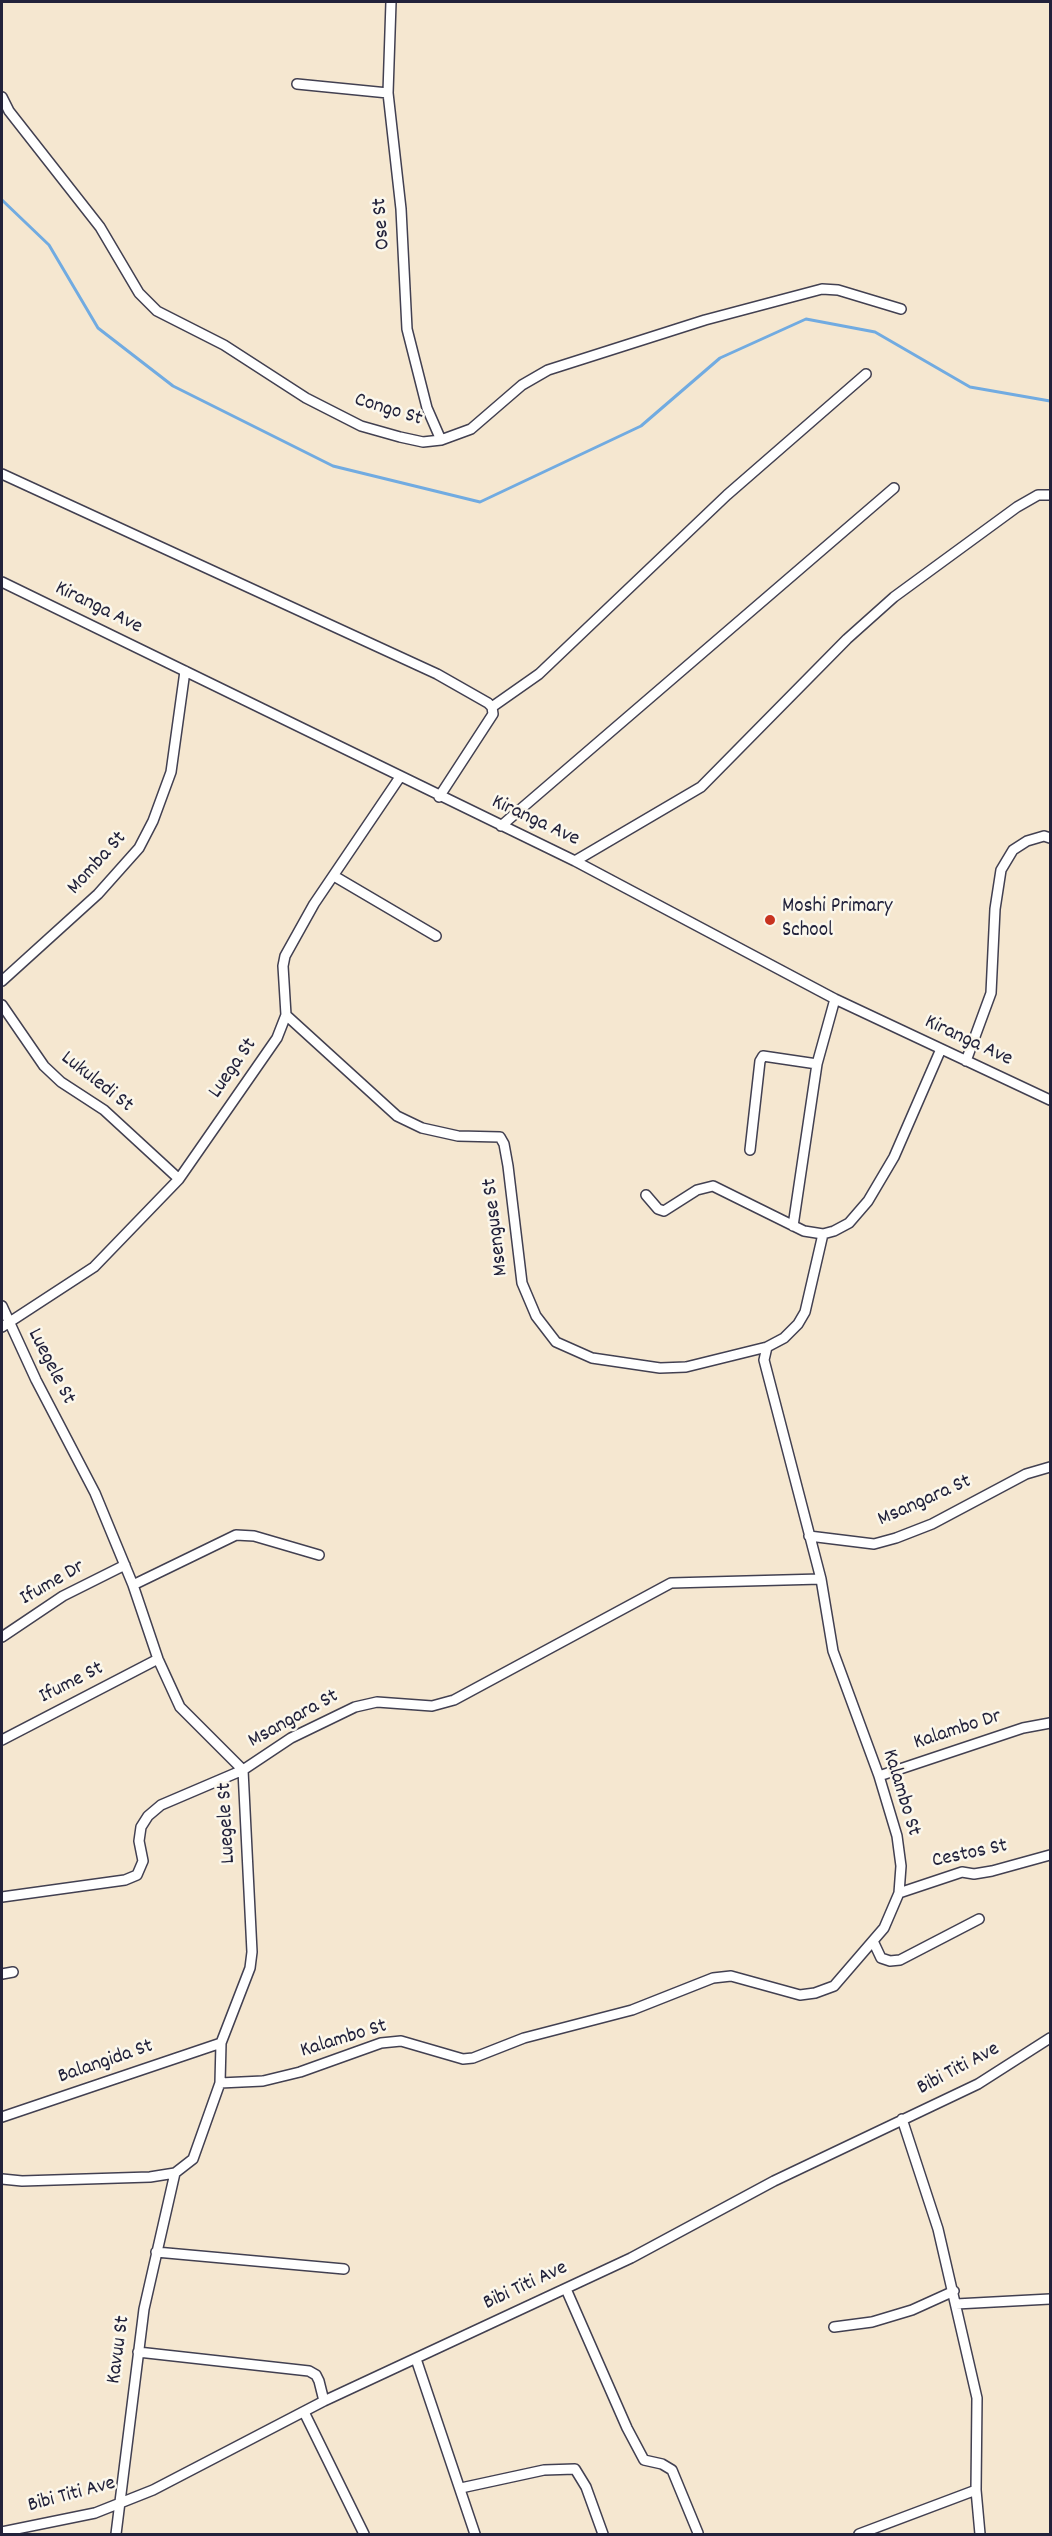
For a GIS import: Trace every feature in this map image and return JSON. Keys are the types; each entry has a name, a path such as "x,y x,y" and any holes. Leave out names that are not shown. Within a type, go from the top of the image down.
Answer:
{"street":[{"name":"Ose St","path":"391,2 388,93 401,209 407,329 427,408 441,440"},
{"path":"297,84 388,93"},
{"name":"Congo St","path":"2,97 9,111 100,227 139,293 157,311 224,345 287,387 361,426 423,442 441,440 471,429 522,385 548,370 705,320 822,289 838,290 901,309"},
{"path":"492,708 539,674 727,495 866,374"},
{"path":"2,474 476,694 492,708 493,714 439,797"},
{"path":"501,826 894,488"},
{"path":"575,861 701,787 847,639 894,597 1017,507 1038,495 1050,495"},
{"name":"Kiranga Ave","path":"2,582 439,797 575,861 835,999 1050,1100"},
{"name":"Momba St","path":"2,981 98,894 139,849 153,821 171,772 185,671"},
{"name":"Luega St","path":"5,1325 94,1267 179,1179 277,1038 286,1015 283,966 285,956 314,904 400,777"},
{"path":"966,1061 991,993 995,909 1001,870 1013,850 1044,836 1050,837"},
{"path":"334,876 436,936"},
{"path":"792,1226 817,1064 835,999"},
{"name":"Lukuledi St","path":"2,1005 44,1066 61,1082 111,1117 179,1179"},
{"name":"Msenguse St","path":"286,1015 397,1116 422,1128 449,1134 500,1137 504,1144 508,1166 522,1283 536,1316 556,1342 592,1358 660,1368 686,1367 767,1347"},
{"path":"646,1195 657,1209 664,1211 697,1190 713,1186 792,1226 823,1234 849,1223 868,1201 894,1157 941,1049"},
{"path":"750,1150 760,1061 763,1056 817,1064"},
{"path":"767,1347 784,1338 798,1324 805,1312 823,1234"},
{"name":"Luegele St","path":"2,1306 5,1325 95,1493 133,1585 158,1659 180,1707 243,1770 252,1952 250,1968 221,2043 220,2083 192,2159 175,2173"},
{"name":"Kalambo St","path":"220,2083 263,2081 300,2072 381,2043 401,2041 463,2059 473,2058 524,2038 632,2010 713,1978 731,1976 800,1995 815,1993 834,1986 873,1941 890,1916 898,1893 901,1866 897,1836 879,1776 833,1651 821,1579 765,1372 764,1353 767,1347"},
{"name":"Msangara St","path":"809,1536 874,1544 896,1538 932,1524 1015,1479 1050,1467"},
{"path":"133,1585 236,1534 254,1536 320,1555"},
{"name":"Ifume Dr","path":"2,1637 63,1596 125,1565"},
{"name":"Msangara St","path":"2,1897 125,1880 137,1875 143,1861 139,1841 141,1827 148,1816 161,1805 243,1770 291,1738 355,1707 377,1702 432,1706 454,1700 671,1583 821,1579"},
{"name":"Ifume St","path":"2,1740 158,1659"},
{"name":"Kalambo Dr","path":"879,1776 1023,1728 1050,1723"},
{"name":"Cestos St","path":"898,1893 962,1872 974,1874 992,1871 1050,1855"},
{"path":"873,1941 881,1958 890,1961 900,1960 979,1919"},
{"path":"2,1974 14,1972"},
{"name":"Bibi Titi Ave","path":"2,2532 95,2513 153,2490 324,2402 631,2258 733,2202 978,2084 1050,2038"},
{"name":"Balangida St","path":"2,2117 221,2043"},
{"path":"902,2120 938,2229 977,2398 976,2490 980,2535"},
{"path":"2,2179 104,2180 175,2173"},
{"name":"Kavuu St","path":"116,2535 138,2352 156,2252 175,2173"},
{"path":"156,2252 344,2269"},
{"path":"566,2289 644,2460 662,2464 672,2470 698,2533"},
{"path":"834,2327 882,2319 954,2291"},
{"path":"956,2304 1050,2299"},
{"path":"138,2352 309,2371 316,2375 319,2381 324,2402"},
{"path":"416,2359 475,2535"},
{"path":"304,2412 364,2535"},
{"path":"461,2488 544,2470 575,2469 586,2487 603,2535"},
{"path":"859,2535 976,2490"}],"waterway":[{"path":"2,200 49,245 98,328 173,386 333,466 480,502 641,426 720,358 806,319 875,332 970,387 1050,401"}],"place":[{"name":"Moshi Primary School","path":"770,920"}]}
